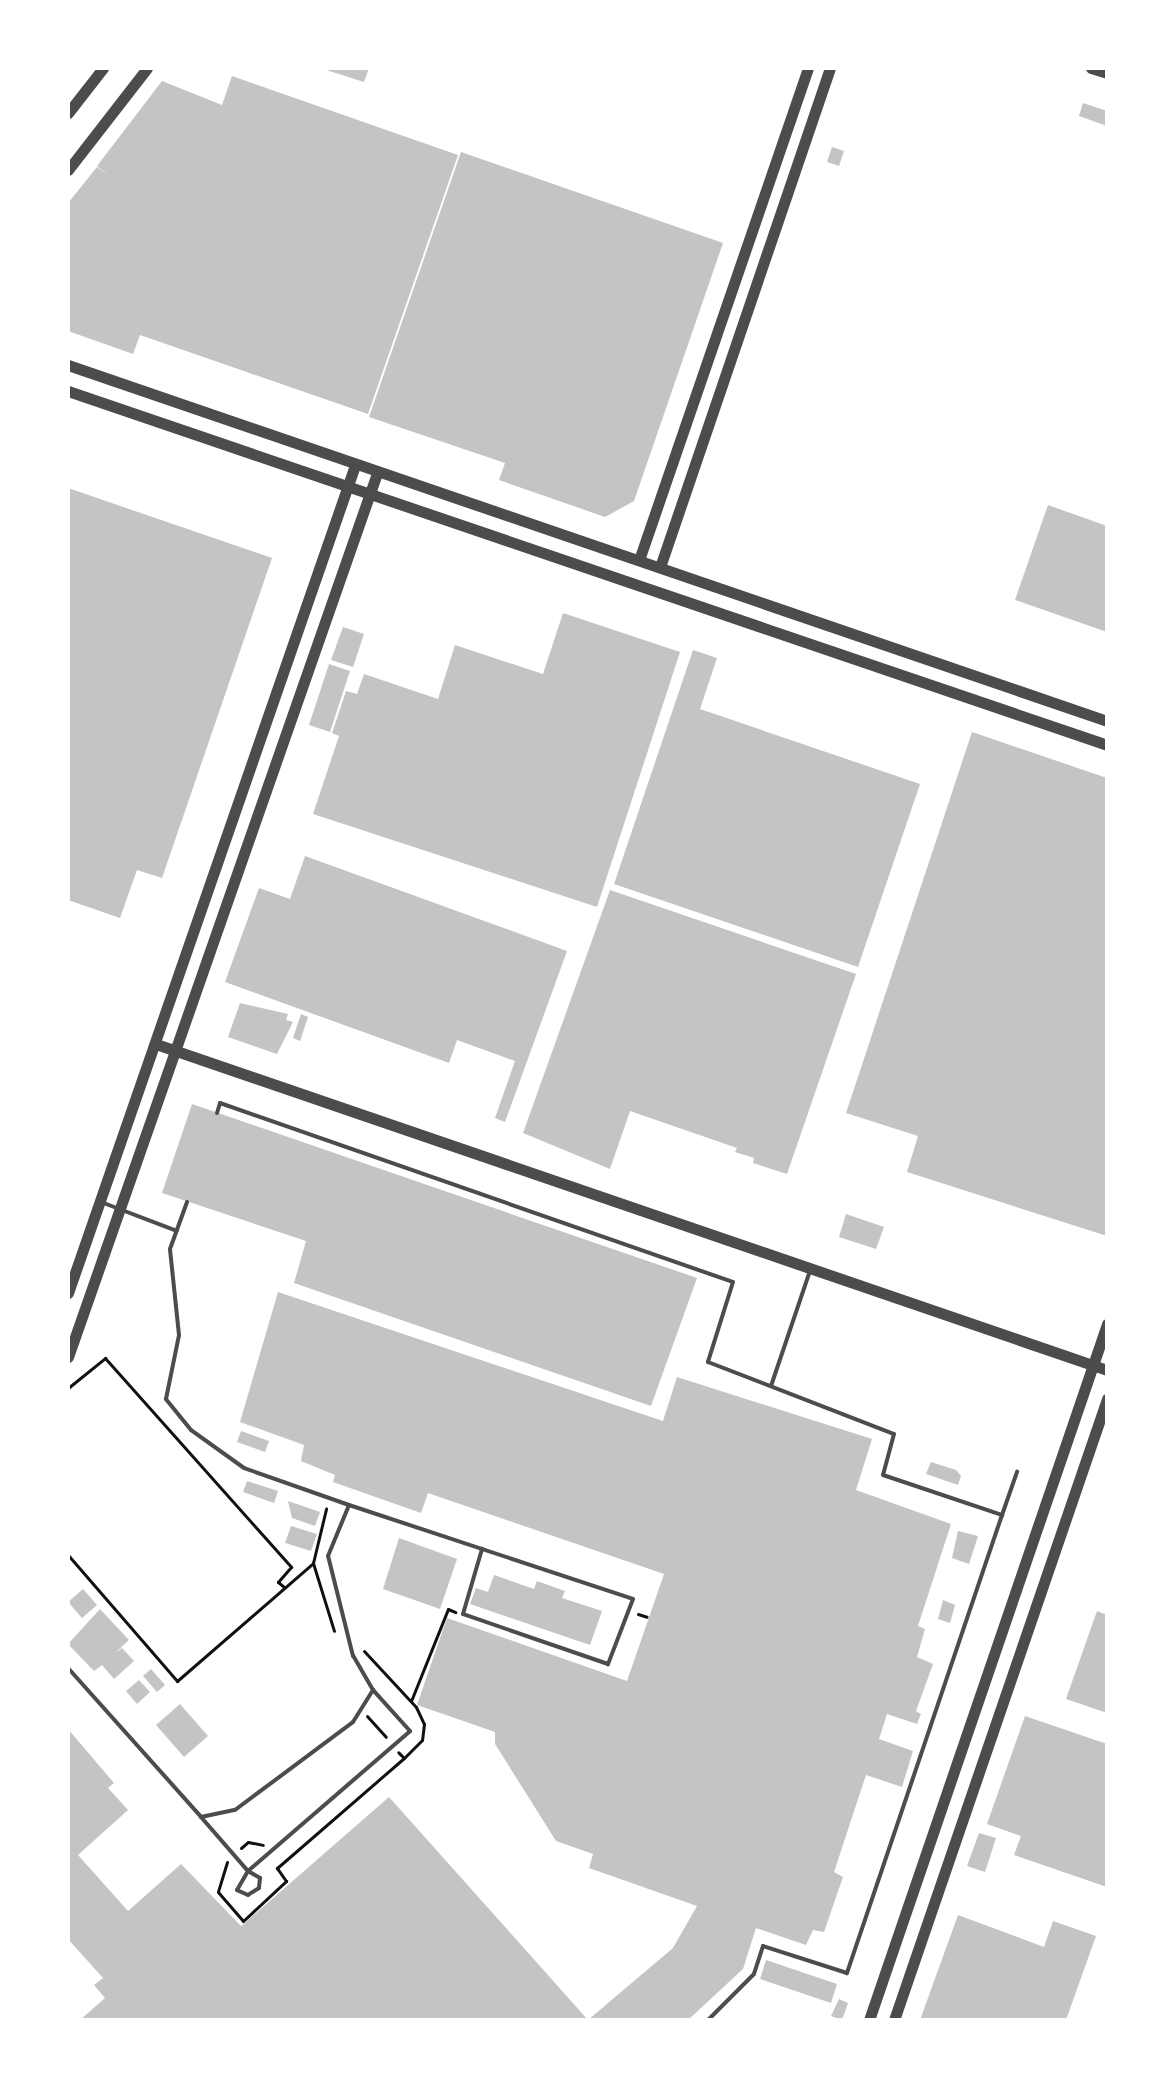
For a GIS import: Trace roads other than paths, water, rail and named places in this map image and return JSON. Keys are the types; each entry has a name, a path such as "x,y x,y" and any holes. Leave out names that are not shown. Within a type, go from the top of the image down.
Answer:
{"street":[{"path":"68,113 103,68"},
{"path":"68,170 147,68"},
{"path":"639,560 808,68"},
{"path":"660,567 830,68"},
{"path":"1091,68 1107,73"},
{"path":"68,365 1107,721"},
{"path":"68,391 1107,745"},
{"path":"68,1293 355,465"},
{"path":"69,1356 179,1052 377,473"},
{"path":"156,1044 1107,1370"},
{"path":"869,2020 1107,1324"},
{"path":"894,2020 1107,1399"}],"lane":[{"path":"217,1113 220,1103 733,1282 708,1362 894,1434 883,1475 1002,1515"},
{"path":"101,1202 177,1231"},
{"path":"187,1202 170,1249 179,1335 166,1399 191,1430 244,1468 633,1599 608,1664 463,1614 482,1549"},
{"path":"771,1386 811,1268"},
{"path":"708,2020 754,1974 763,1946 847,1973 1017,1472"},
{"path":"68,1668 248,1871 260,1878 259,1888 248,1895 237,1890 248,1871 410,1731 373,1690 353,1656 328,1556 349,1505"},
{"path":"201,1817 235,1810 353,1722 373,1690"}]}
